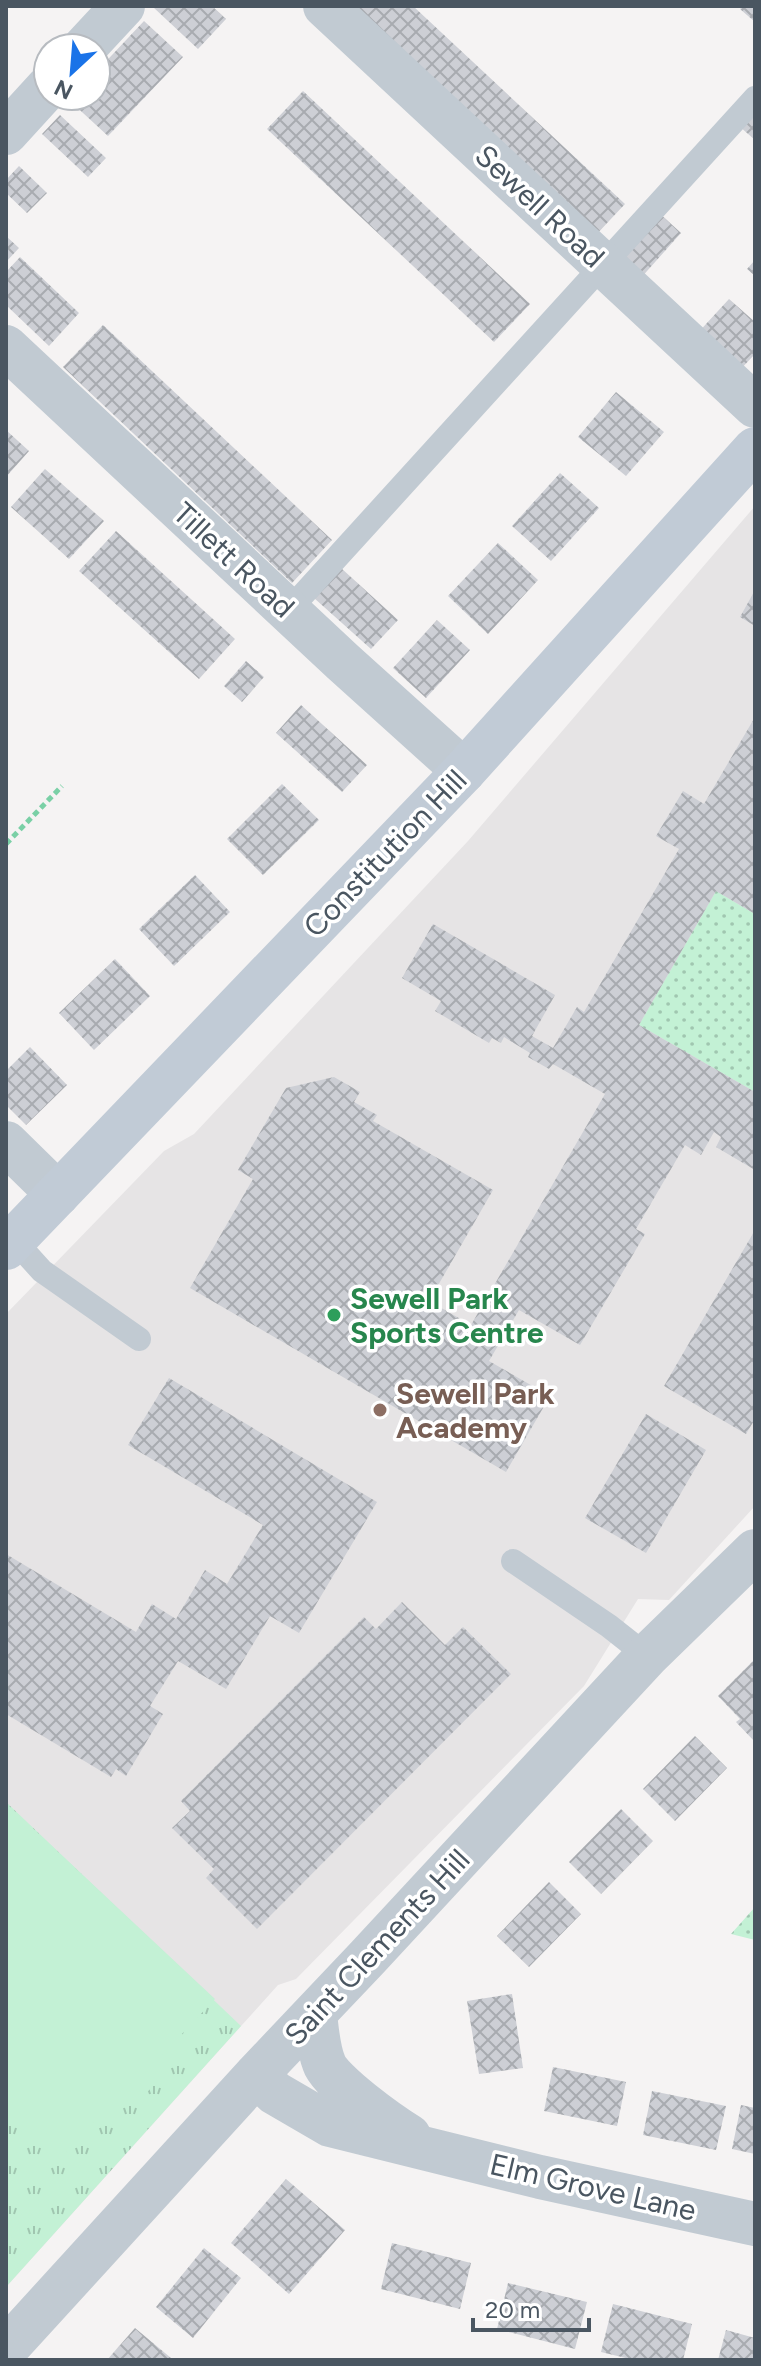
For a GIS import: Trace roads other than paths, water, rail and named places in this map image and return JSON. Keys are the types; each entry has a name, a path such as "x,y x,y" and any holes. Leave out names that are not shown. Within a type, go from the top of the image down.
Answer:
{"main road":[{"name":"Constitution Hill","path":"10,1244 464,771 755,449"}],"street":[{"path":"99,32 123,6"},
{"name":"Sewell Road","path":"325,6 755,406"},
{"path":"6,133 32,105"},
{"name":"Tillett Road","path":"6,347 464,771"},
{"path":"6,1143 58,1194"},
{"name":"Saint Clements Hill","path":"6,2349 256,2075 647,1656 755,1551"},
{"name":"Elm Grove Lane","path":"315,2014 324,2067 387,2123 432,2149"},
{"name":"Elm Grove Lane","path":"256,2075 275,2093 330,2125 540,2177 755,2224"}],"lane":[{"path":"289,610 755,98"},
{"path":"10,1244 42,1271 139,1339"},
{"path":"513,1561 609,1626 647,1656"}],"place":[{"name":"Sewell Park Sports Centre","path":"334,1315"},
{"name":"Sewell Park Academy","path":"380,1410"}]}
